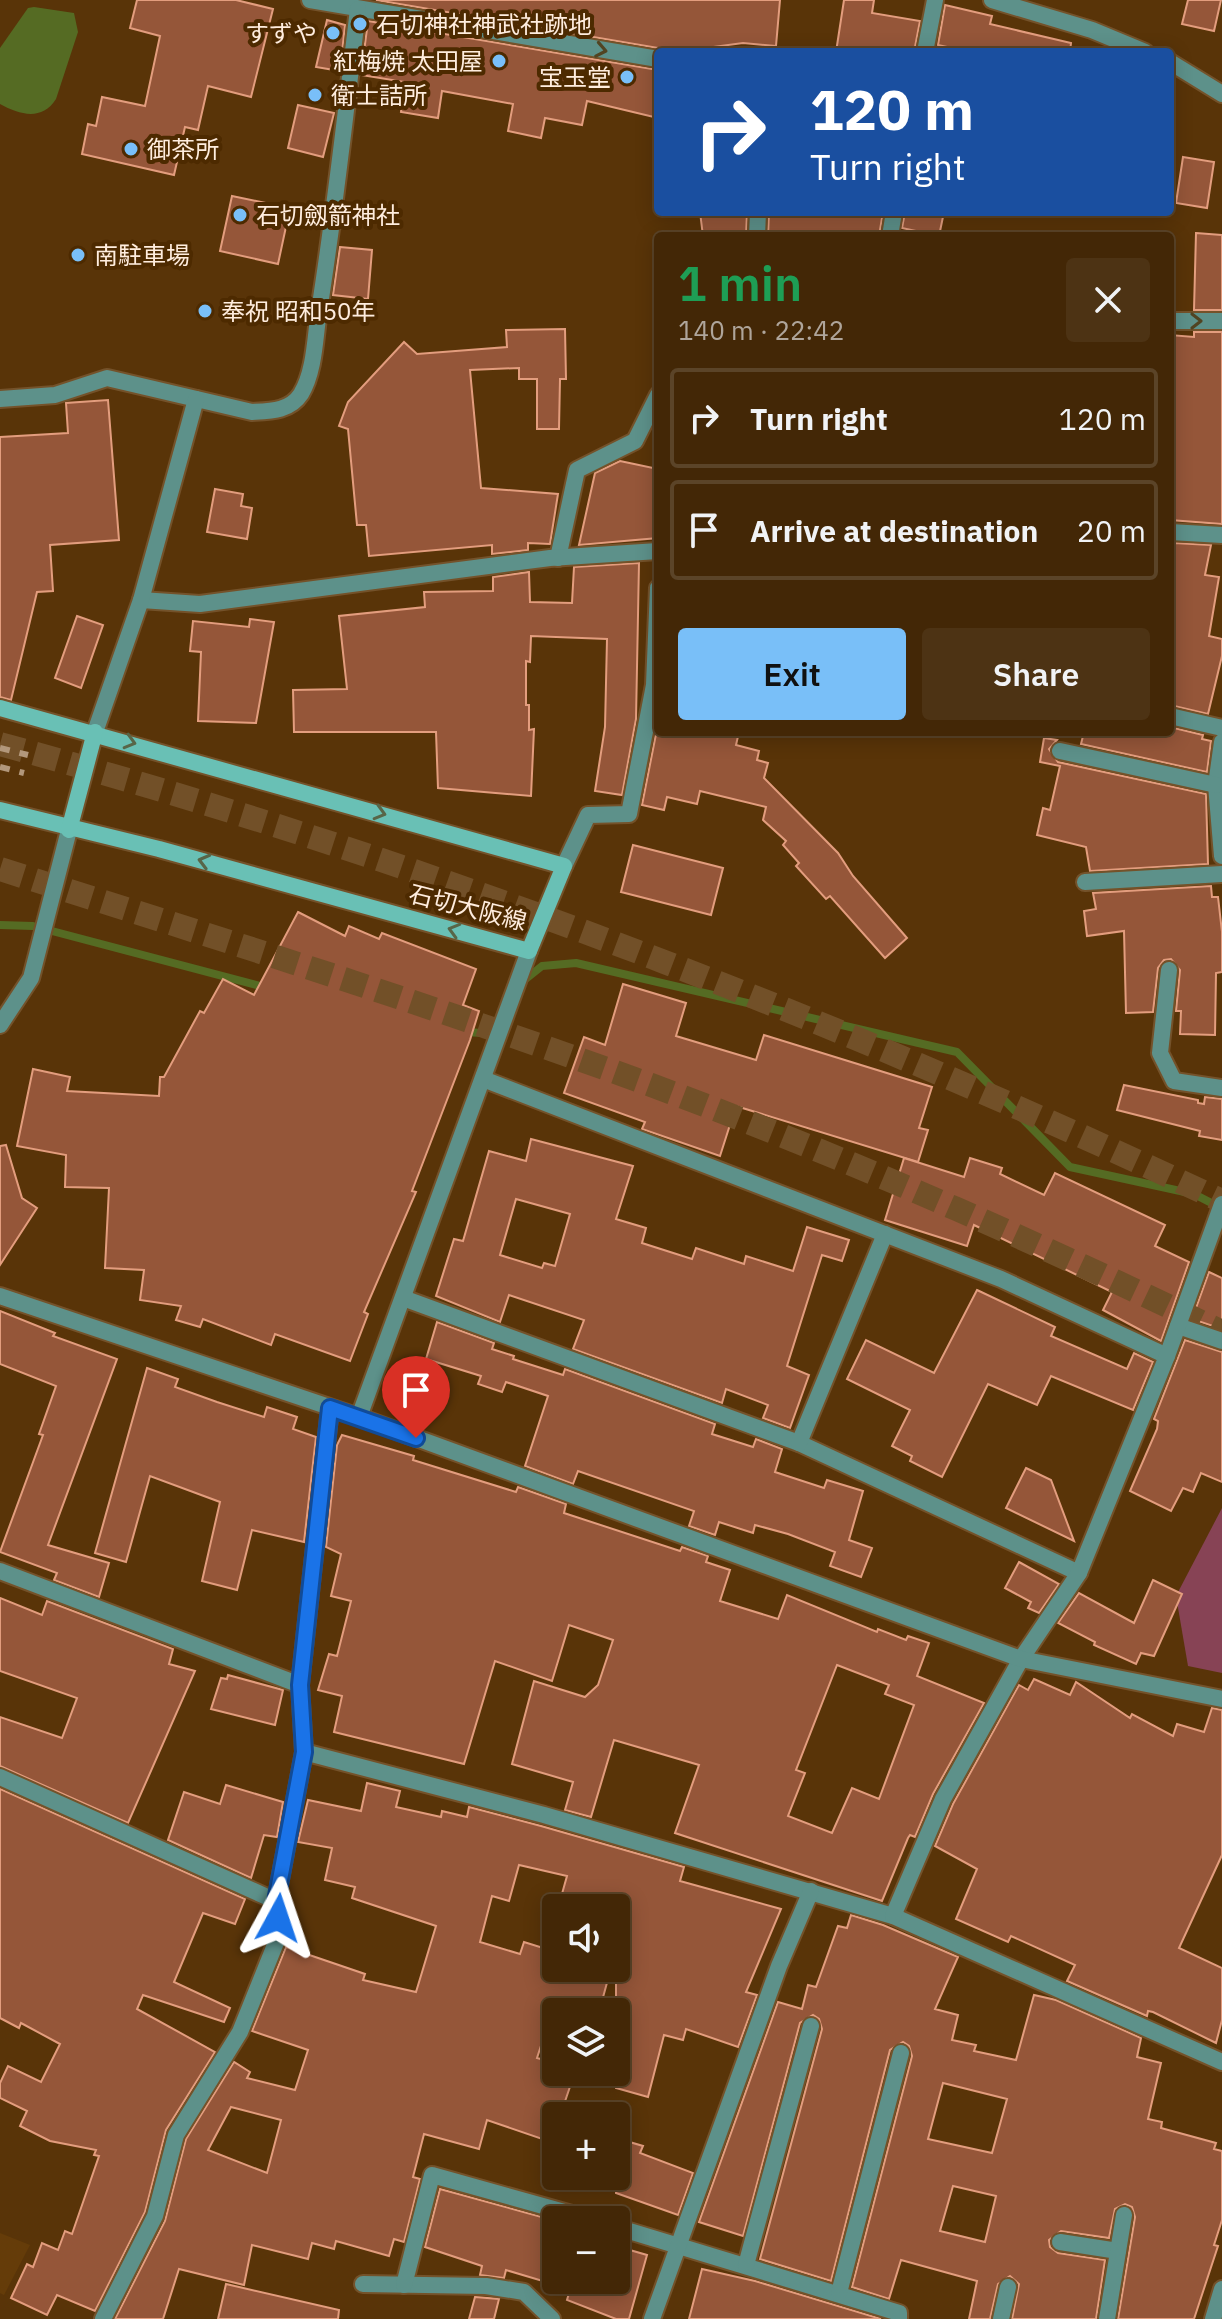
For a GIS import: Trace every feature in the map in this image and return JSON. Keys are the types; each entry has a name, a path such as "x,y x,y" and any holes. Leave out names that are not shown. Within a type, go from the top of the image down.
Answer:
{"main road":[{"path":"0,708 95,732 564,866"},
{"path":"69,830 95,732"},
{"name":"石切大阪線","path":"0,810 69,830 159,849 529,951 564,866"}],"street":[{"path":"310,0 654,58"},
{"path":"926,48 935,0"},
{"path":"992,0 1092,30 1135,48"},
{"path":"0,399 55,395 107,378 252,412 272,411 290,405 306,381 331,238 358,9"},
{"path":"1174,64 1222,94"},
{"path":"1174,321 1222,321"},
{"path":"95,732 141,600 196,399"},
{"path":"558,558 577,470 635,441 654,403"},
{"path":"1174,532 1222,535"},
{"path":"141,600 200,604 558,558 654,551"},
{"path":"564,866 588,815 629,814 654,685"},
{"path":"1174,717 1222,728"},
{"path":"1222,742 1216,785 1222,856"},
{"path":"1060,751 1216,785"},
{"path":"0,1025 31,978 69,830"},
{"path":"1085,882 1222,874"},
{"path":"359,1417 529,951"},
{"path":"1169,970 1160,1053 1174,1081 1222,1088"},
{"path":"483,1079 1001,1279 1167,1356"},
{"path":"893,1916 943,1799 1021,1659 1079,1573 1167,1356 1222,1204"},
{"path":"799,1443 885,1234"},
{"path":"0,1296 359,1417 1021,1659 1222,1699"},
{"path":"403,1298 799,1443 1079,1573"},
{"path":"1178,1326 1222,1341"},
{"path":"103,2319 155,2216 176,2135 240,2032 279,1935 276,1901 304,1752 300,1685 330,1408"},
{"path":"0,1571 300,1685"},
{"path":"304,1752 893,1916 1222,2062"},
{"path":"0,1777 276,1901"},
{"path":"652,2319 676,2244 779,1966 811,1891"},
{"path":"746,2265 811,2026"},
{"path":"839,2293 901,2053"},
{"path":"404,2285 432,2175 543,2206"},
{"path":"1107,2319 1124,2215"},
{"path":"630,2231 839,2293 899,2313 899,2319"},
{"path":"1060,2242 1118,2251"},
{"path":"363,2284 486,2286 524,2292 552,2319"},
{"path":"1001,2319 1008,2287"},
{"path":"1213,2319 1222,2289"}],"shaded area":[{"path":"28,8 74,13 78,32 56,99 44,111 30,114 0,104 0,48"},
{"path":"1222,1508 1222,1673 1188,1666 1176,1596"},
{"path":"0,2233 30,2245 4,2295 0,2293"}],"building":[{"path":"137,0 236,0 273,9 251,97 208,86 198,130 185,127 174,175 82,154 88,124 96,126 102,97 145,106 160,36 130,28"},
{"path":"376,0 780,0 776,46 743,43 706,48 658,48"},
{"path":"844,0 874,0 872,13 920,21 915,48 837,48"},
{"path":"1188,0 1221,0 1214,31 1182,24"},
{"path":"945,5 992,16 990,24 1071,43 1070,48 952,48 938,45"},
{"path":"327,20 345,25 340,71 316,67"},
{"path":"368,21 654,69 654,117 587,101 582,125 545,118 541,138 508,131 513,104 442,91 438,118 401,112 405,82 361,75"},
{"path":"298,105 334,113 323,157 288,148"},
{"path":"1183,157 1214,162 1207,208 1176,203"},
{"path":"232,196 290,208 278,264 220,251"},
{"path":"700,216 747,216 746,232 702,232"},
{"path":"769,216 882,216 880,232 768,232"},
{"path":"904,216 943,216 940,232 902,228"},
{"path":"1196,233 1222,235 1222,310 1194,310"},
{"path":"340,247 372,250 368,299 333,295"},
{"path":"565,329 566,379 560,379 559,429 537,429 537,379 519,379 519,368 470,370 481,488 558,494 550,544 528,543 528,550 492,554 492,545 369,556 366,525 357,525 348,429 339,426 348,402 404,342 417,354 507,347 506,330"},
{"path":"1194,332 1222,332 1222,524 1174,520 1174,335 1194,337"},
{"path":"108,400 119,540 50,545 53,591 37,592 11,700 0,697 0,437 68,433 66,403"},
{"path":"620,461 654,468 654,538 579,545 595,473"},
{"path":"215,489 243,494 241,506 252,508 247,539 207,532"},
{"path":"1174,543 1211,545 1205,575 1219,577 1209,636 1222,639 1222,656 1208,714 1174,706"},
{"path":"639,563 636,719 622,795 595,791 605,727 607,639 531,636 530,662 526,661 526,705 529,705 529,730 534,729 531,796 438,788 436,732 294,732 293,690 347,689 339,616 425,607 424,592 493,591 493,577 529,572 530,602 572,603 574,567"},
{"path":"77,616 103,625 81,688 55,678"},
{"path":"250,619 274,622 256,723 198,721 201,652 190,651 193,621 249,627"},
{"path":"1174,728 1203,735 1202,739 1211,741 1207,772 1081,744 1083,736 1174,736"},
{"path":"656,736 738,736 736,745 759,751 757,760 768,763 764,778 838,853 853,876 907,938 885,958 830,896 826,899 796,866 799,863 783,845 786,841 763,820 766,807 700,791 697,804 667,797 664,810 642,805"},
{"path":"1044,738 1057,740 1049,749 1058,762 1206,794 1208,864 1090,871 1086,847 1037,835 1043,808 1050,810 1060,766 1040,762"},
{"path":"633,845 723,868 711,915 621,892"},
{"path":"1211,886 1212,897 1218,897 1222,932 1222,972 1216,973 1215,1035 1180,1034 1181,1011 1176,1011 1180,970 1171,959 1164,960 1158,968 1153,1012 1126,1013 1124,931 1087,936 1084,911 1096,909 1093,893"},
{"path":"298,912 345,936 349,926 379,939 382,933 476,969 463,1005 479,1011 470,1040 412,1191 416,1192 364,1312 368,1314 350,1361 275,1334 271,1345 203,1319 200,1327 176,1320 181,1306 140,1300 144,1270 105,1268 109,1188 65,1187 66,1155 17,1146 33,1069 70,1077 67,1091 159,1096 160,1077 164,1077 200,1011 204,1013 223,979 254,995"},
{"path":"623,984 686,1003 676,1036 756,1060 764,1035 932,1087 919,1128 928,1130 918,1162 736,1106 720,1156 642,1129 645,1122 564,1093 584,1037 605,1045"},
{"path":"1124,1085 1198,1100 1198,1103 1204,1104 1205,1097 1222,1099 1222,1140 1199,1136 1200,1131 1117,1110"},
{"path":"531,1139 633,1166 616,1219 646,1228 642,1243 692,1259 696,1248 744,1264 746,1256 793,1271 807,1227 849,1240 842,1261 822,1255 787,1366 809,1375 790,1428 763,1418 768,1405 726,1389 722,1403 573,1349 584,1320 509,1295 500,1322 436,1296 454,1239 463,1241 489,1151 526,1161","holes":["516,1199 570,1214 555,1266 544,1263 542,1268 500,1255"]},
{"path":"6,1145 22,1198 37,1208 0,1265 0,1146"},
{"path":"904,1158 964,1177 970,1158 1002,1168 1000,1174 1044,1195 1055,1173 1165,1225 1155,1246 1189,1262 1161,1341 1103,1310 1112,1292 974,1225 967,1246 885,1220"},
{"path":"1209,1272 1222,1278 1222,1329 1192,1319"},
{"path":"977,1290 1055,1327 1051,1336 1127,1369 1134,1353 1153,1362 1133,1410 1051,1376 1037,1405 988,1384 942,1477 910,1461 912,1456 892,1446 910,1410 847,1379 866,1340 934,1373"},
{"path":"0,1311 55,1333 53,1336 117,1359 48,1545 109,1563 99,1597 54,1580 57,1573 0,1552 43,1435 39,1434 56,1386 0,1364"},
{"path":"437,1322 494,1343 492,1349 514,1356 513,1359 563,1375 565,1369 715,1424 712,1434 753,1447 756,1439 782,1449 775,1472 824,1488 827,1480 863,1491 849,1540 872,1548 861,1577 830,1566 835,1552 788,1534 755,1525 753,1533 719,1522 715,1535 689,1526 694,1511 578,1471 573,1484 525,1466 548,1396 506,1382 502,1392 478,1384 481,1376 426,1359"},
{"path":"1185,1340 1222,1352 1222,1482 1201,1473 1193,1492 1183,1488 1171,1511 1130,1491 1157,1429 1158,1421 1154,1419"},
{"path":"147,1368 178,1379 175,1387 217,1402 264,1417 267,1407 297,1417 293,1429 316,1437 304,1542 252,1530 237,1590 202,1581 220,1502 150,1476 126,1562 95,1553"},
{"path":"342,1435 414,1456 413,1460 516,1492 518,1487 566,1504 564,1513 680,1551 682,1547 708,1556 706,1562 730,1570 720,1601 778,1619 787,1595 877,1632 878,1629 906,1640 908,1636 929,1643 917,1676 984,1703 933,1794 915,1837 910,1835 908,1838 882,1901 675,1833 699,1765 614,1740 591,1817 565,1810 573,1782 512,1764 534,1681 585,1697 598,1685 613,1640 569,1625 552,1681 495,1661 464,1764 334,1732 342,1696 318,1690 329,1654 337,1656 351,1601 331,1596 341,1554 326,1547 337,1445","holes":["837,1665 889,1685 885,1694 914,1705 879,1799 852,1788 832,1833 788,1816 805,1773 796,1770"]},
{"path":"1026,1468 1051,1480 1074,1541 1006,1508"},
{"path":"1019,1562 1059,1584 1039,1613 1028,1608 1031,1602 1005,1588"},
{"path":"1153,1580 1182,1594 1154,1656 1141,1653 1136,1664 1094,1645 1095,1642 1058,1623 1079,1593 1134,1623"},
{"path":"0,1598 42,1615 47,1601 173,1649 169,1664 195,1671 128,1823 0,1766 0,1717 62,1738 77,1698 0,1671"},
{"path":"228,1675 283,1690 275,1725 211,1709 221,1678 227,1679"},
{"path":"1034,1679 1070,1695 1076,1682 1130,1718 1132,1714 1173,1736 1177,1724 1204,1732 1212,1708 1222,1710 1222,1855 1179,1948 1222,1968 1222,2020 1216,2043 1153,2012 1148,2011 1147,2016 1067,1981 1075,1965 1011,1936 1008,1942 956,1919 977,1869 935,1846 953,1804 1019,1685 1028,1690"},
{"path":"367,1783 400,1791 396,1807 441,1817 442,1811 467,1817 469,1807 541,1826 684,1867 680,1881 781,1909 746,1992 757,1995 738,2047 686,2029 683,2040 664,2035 648,2097 616,2088 630,2086 630,1998 616,1998 616,1982 630,1982 630,1894 562,1894 567,1876 519,1865 509,1901 492,1896 480,1942 520,1954 524,1942 542,1948 542,1982 607,1982 603,1998 542,1998 542,2043 537,2058 542,2059 542,2086 570,2086 565,2102 542,2102 542,2139 487,2120 479,2149 424,2134 413,2177 420,2179 404,2242 394,2239 389,2256 336,2241 334,2249 312,2243 308,2259 252,2245 244,2285 179,2269 163,2319 115,2319 165,2221 186,2139 234,2062 250,2072 247,2078 295,2090 308,2050 252,2031 286,1947 365,1974 363,1980 416,1992 436,1926 352,1898 355,1887 325,1880 332,1848 298,1842 308,1800 361,1811","holes":["231,2107 281,2120 267,2173 208,2150"]},
{"path":"226,1785 283,1802 277,1837 264,1835 251,1878 168,1840 184,1792 220,1804"},
{"path":"0,1789 245,1899 235,1924 203,1913 174,1982 230,2008 224,2022 143,1995 137,2009 215,2052 166,2130 145,2212 95,2311 57,2295 47,2315 11,2298 27,2264 33,2267 42,2243 58,2250 65,2231 72,2234 99,2156 94,2155 96,2150 50,2141 20,2126 27,2111 0,2098 0,2083 8,2066 41,2082 60,2044 21,2023 19,2028 0,2018"},
{"path":"851,1915 958,1957 935,2009 958,2015 952,2040 976,2045 974,2051 1016,2060 1034,1995 1056,2000 1141,2038 1137,2057 1161,2063 1148,2119 1162,2122 1161,2128 1216,2143 1214,2149 1222,2151 1222,2220 1214,2245 1218,2246 1194,2319 1118,2319 1135,2217 1132,2207 1125,2204 1115,2209 1109,2238 1061,2231 1049,2240 1050,2247 1058,2253 1105,2260 1096,2319 1012,2319 1019,2284 1010,2276 998,2284 990,2319 969,2319 977,2281 901,2260 889,2299 852,2287 912,2056 909,2046 903,2042 890,2050 831,2281 760,2259 822,2029 819,2019 813,2015 800,2023 743,2236 699,2222 778,2002 802,2009 808,1985 816,1987 838,1926 847,1928","holes":["943,2083 1007,2099 992,2153 928,2139","953,2186 996,2196 985,2242 940,2231"]},
{"path":"630,2142 643,2146 640,2153 693,2173 678,2215 616,2193 616,2190 630,2190"},
{"path":"440,2189 542,2217 542,2281 506,2270 504,2278 480,2275 482,2266 425,2247"},
{"path":"630,2250 647,2255 629,2319 616,2319 567,2300 569,2294 630,2294"},
{"path":"702,2269 755,2281 881,2319 689,2319"},
{"path":"226,2284 339,2310 338,2319 218,2319"},
{"path":"475,2297 499,2299 494,2319 469,2319"}],"waterway":[{"path":"0,925 33,926 268,988"},
{"path":"522,982 542,966 576,963 957,1052 1070,1167 1194,1194 1221,1208"},
{"path":"464,1032 483,1033 500,1018"}],"tunnel":[{"path":"0,744 313,837 621,946 924,1067 1222,1201"},
{"path":"0,869 368,987 668,1091 908,1188 1222,1332"}],"railway":[{"path":"0,748 28,755"},
{"path":"0,767 24,773"}],"place":[{"name":"石切神社神武社跡地","path":"360,24"},
{"name":"すずや","path":"333,33"},
{"name":"紅梅焼 太田屋","path":"499,61"},
{"name":"宝玉堂","path":"627,77"},
{"name":"衛士詰所","path":"315,95"},
{"name":"御茶所","path":"131,149"},
{"name":"石切劔箭神社","path":"240,215"},
{"name":"南駐車場","path":"78,255"},
{"name":"奉祝 昭和50年","path":"205,311"}],"route":[{"path":"278,1918 276,1901 290,1841 304,1752 300,1685 330,1408 416,1438"}]}
